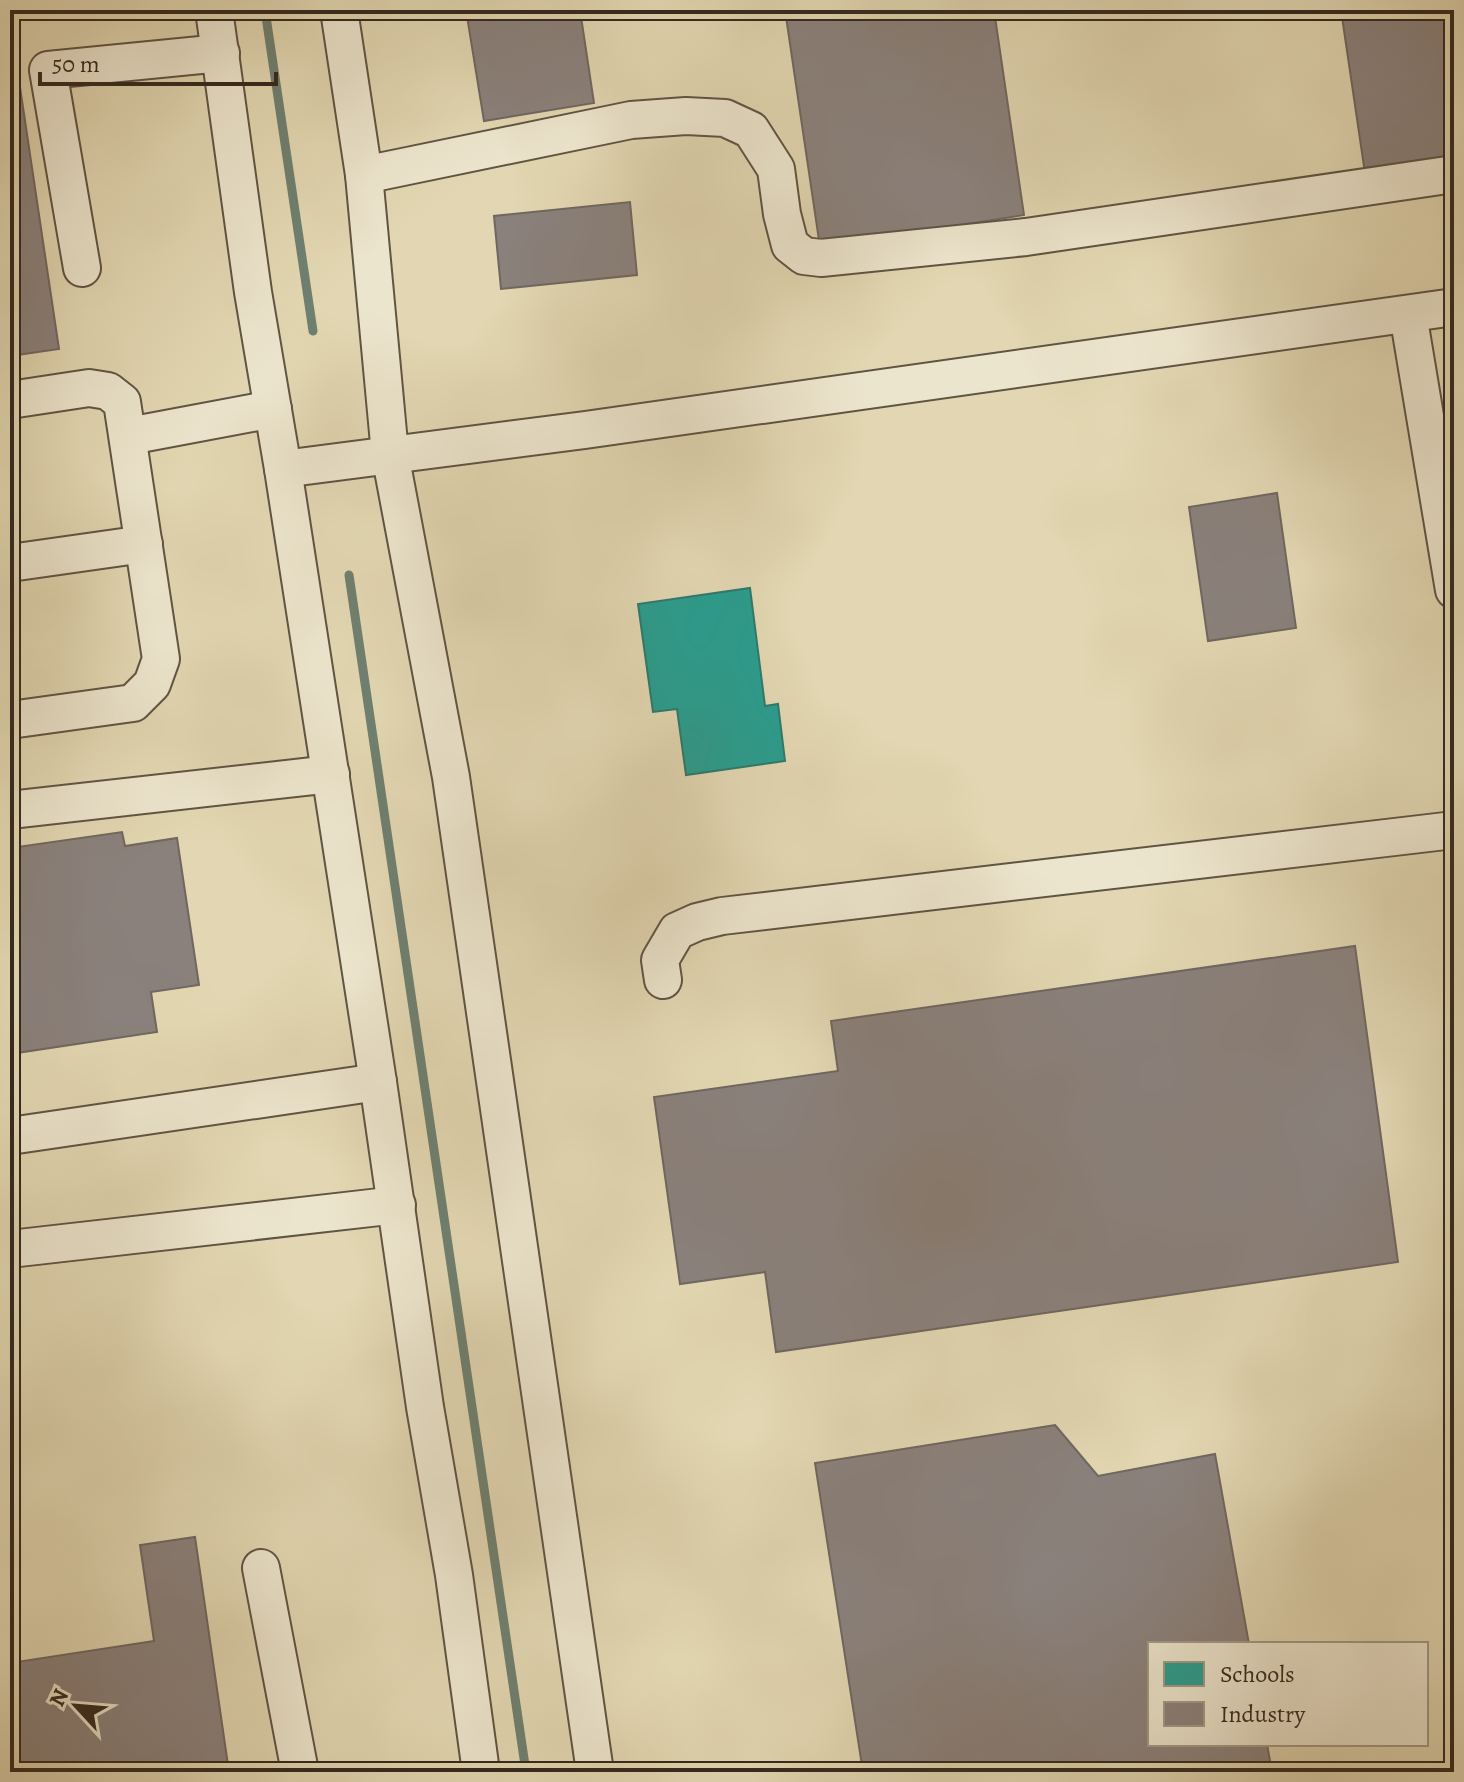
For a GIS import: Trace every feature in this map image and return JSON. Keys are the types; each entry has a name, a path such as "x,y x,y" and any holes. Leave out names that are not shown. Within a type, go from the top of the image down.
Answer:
{"street":[{"path":"214,10 253,292 331,774 425,1407 454,1575 481,1772"},
{"path":"339,10 364,175 390,454 451,777 595,1772"},
{"path":"82,268 48,70 221,53"},
{"path":"364,175 631,120 686,116 725,118 751,130 776,169 790,245 804,256 821,258 1026,237 1454,174"},
{"path":"283,469 585,430 1454,307"},
{"path":"1408,314 1454,590"},
{"path":"10,400 89,388 108,391 122,402 161,659 152,684 133,703 10,720"},
{"path":"129,436 273,409"},
{"path":"10,563 144,544"},
{"path":"10,810 331,774"},
{"path":"663,980 660,960 677,931 722,916 1454,830"},
{"path":"10,1136 378,1082"},
{"path":"10,1249 397,1205"},
{"path":"261,1568 300,1772"}],"building: Schools":[{"path":"750,588 765,706 778,704 785,761 686,775 677,709 653,712 638,604"}],"building: Industry":[{"path":"466,10 580,10 594,103 484,121"},
{"path":"785,10 994,10 1024,215 820,247"},
{"path":"1341,10 1454,10 1454,160 1365,173"},
{"path":"10,20 59,349 10,356"},
{"path":"630,202 637,275 501,289 494,216"},
{"path":"1277,493 1296,628 1208,641 1189,507"},
{"path":"122,832 125,846 177,838 199,985 151,992 157,1032 10,1054 10,848"},
{"path":"1355,946 1398,1262 776,1352 765,1272 680,1284 654,1097 838,1071 831,1021"},
{"path":"1055,1425 1098,1476 1215,1454 1249,1642 1148,1642 1148,1746 1267,1746 1272,1772 897,1772 896,1767 863,1772 815,1463"},
{"path":"195,1537 229,1772 10,1772 10,1663 154,1641 140,1545"}],"waterway":[{"path":"265,10 313,331"},
{"path":"349,575 526,1772"}]}
